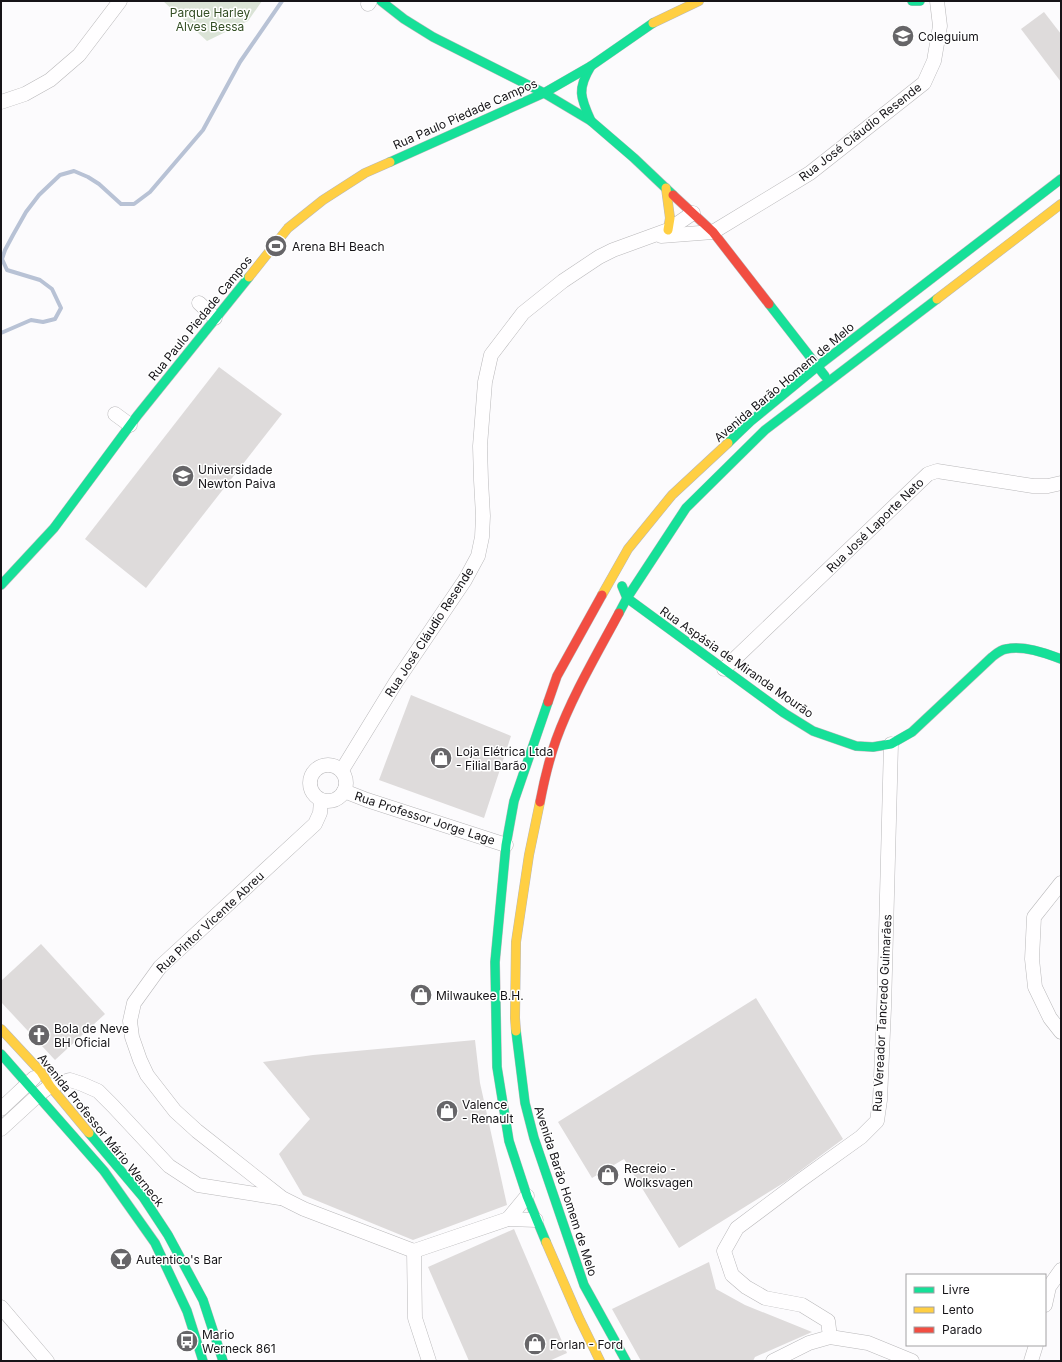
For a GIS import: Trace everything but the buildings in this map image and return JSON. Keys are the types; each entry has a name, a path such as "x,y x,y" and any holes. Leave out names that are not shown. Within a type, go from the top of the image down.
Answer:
{"main road":[{"name":"Rua Paulo Piedade Campos","path":"1,585 54,528 86,474 130,425 288,228 323,200 365,173 544,92 591,66 658,20 699,1"},
{"path":"912,1 920,1"},
{"path":"373,2 433,37 544,92 591,121 634,158 713,232 829,381"},
{"path":"591,66 583,78 581,92 584,106 591,121"},
{"name":"Avenida Barão Homem de Melo","path":"626,1361 584,1285 509,1141 497,1067 495,962 506,845 514,801 526,760 557,676 628,548 672,495 751,421 818,366 1061,179"},
{"path":"666,188 670,218 668,230"},
{"name":"Avenida Barão Homem de Melo","path":"600,1361 579,1318 550,1219 543,1166 525,1104 515,1018 516,942 529,855 537,814 545,778 556,740 580,687 627,598 686,508 765,430 1061,204"},
{"path":"627,598 620,579 619,571 628,548"},
{"name":"Rua Aspásia de Miranda Mourão","path":"627,598 784,713 813,730 856,746 873,747 891,744 912,732 992,657 1006,648 1025,649 1050,654 1061,659"},
{"path":"506,845 512,859"},
{"path":"519,873 525,887"},
{"name":"Avenida Professor Mário Werneck","path":"1,1029 41,1072 50,1086 143,1197 168,1235 203,1300 223,1361"},
{"name":"Avenida Professor Mário Werneck","path":"1,1054 104,1171 155,1243 187,1310 203,1361"},
{"path":"532,1187 543,1166"},
{"path":"579,1318 608,1356"}],"street":[{"path":"1,102 25,94 50,80 79,55 120,1"},
{"name":"Rua José Cláudio Resende","path":"654,236 713,232 810,173 924,83 934,61 940,26 937,1"},
{"name":"Rua José Cláudio Resende","path":"342,770 396,682 465,580 478,556 482,537 483,516 480,446 485,382 491,355 523,312 563,282 599,257 628,244 668,230 693,213"},
{"path":"199,303 215,318"},
{"path":"115,414 130,425"},
{"name":"Rua José Laporte Neto","path":"724,669 928,474 937,471 1033,486 1048,486 1061,483"},
{"name":"Rua Vereador Tancredo Guimarães","path":"830,1337 828,1321 802,1305 764,1298 732,1275 724,1251 737,1228 861,1137 876,1121 880,1100 884,1008 891,744"},
{"path":"330,764 342,770 346,777 344,791 334,800 321,800 311,789 311,776 318,767 330,764"},
{"name":"Rua Professor Jorge Lage","path":"344,791 366,800 506,845"},
{"name":"Rua Pintor Vicente Abreu","path":"321,800 320,813 315,824 160,967 134,1003 130,1021 132,1037 147,1075 175,1111 282,1198 414,1251"},
{"path":"1061,883 1034,917 1032,959 1035,987 1050,1018 1061,1032"},
{"path":"1,1109 41,1072"},
{"path":"1,1129 50,1086 70,1080 98,1091 169,1166 198,1185 282,1198"},
{"path":"508,1219 532,1187"},
{"path":"429,1361 415,1318 414,1251 508,1219 550,1219"},
{"path":"1046,1300 1049,1287 1061,1270"},
{"path":"1,1307 47,1361"},
{"path":"773,1361 809,1343 830,1337 868,1343 912,1361"},
{"path":"1031,1361 1036,1346"}],"green space":[{"name":"Parque Harley Alves Bessa","path":"163,1 262,1 248,21 207,41"}],"waterway":[{"path":"1,333 31,320 43,322 55,319 61,308 52,289 40,280 7,270 2,259 5,250 26,212 39,195 60,175 74,171 99,184 121,204 134,204 150,192 203,130 240,62 282,1"}],"traffic: fast":[{"path":"381,1 404,19 433,37 544,93 591,121 634,158 673,195"},
{"path":"912,1 920,1"},
{"path":"390,162 544,93 591,66 653,23"},
{"path":"591,66 582,87 582,99 591,121"},
{"path":"728,443 751,421 818,366 1061,179"},
{"path":"1,585 54,528 137,416 249,277"},
{"path":"619,613 627,598 686,508 765,430 937,299"},
{"path":"769,304 825,376"},
{"path":"622,586 627,598 784,713 813,731 856,746 873,747 891,744 912,732 992,657 1002,650 1013,648 1027,649 1061,659"},
{"path":"546,1242 527,1196 509,1141 497,1067 495,962 506,845 514,801 548,702"},
{"path":"516,1031 525,1103 534,1138 584,1285 626,1361"},
{"path":"1,1054 104,1171 155,1243 187,1311 203,1361"},
{"path":"89,1133 143,1197 168,1235 203,1300 223,1361"}],"traffic: slow":[{"path":"653,23 699,1"},
{"path":"249,277 288,228 323,200 365,173 390,162"},
{"path":"666,188 670,218 668,230"},
{"path":"937,299 1061,204"},
{"path":"602,595 628,549 672,495 728,443"},
{"path":"516,1031 516,942 529,855 540,802"},
{"path":"1,1029 41,1072 50,1086 89,1133"},
{"path":"546,1242 579,1318 600,1361"}],"traffic: jam":[{"path":"673,195 713,232 769,304"},
{"path":"548,702 557,676 602,595"},
{"path":"540,802 551,755 562,724 585,675 619,613"}],"place":[{"name":"Coleguium","path":"903,36"},
{"name":"Arena BH Beach","path":"276,246"},
{"name":"Universidade Newton Paiva","path":"183,476"},
{"name":"Loja Elétrica Ltda - Filial Barão","path":"441,758"},
{"name":"Milwaukee B.H.","path":"421,995"},
{"name":"Bola de Neve BH Oficial","path":"39,1035"},
{"name":"Valence - Renault","path":"447,1111"},
{"name":"Recreio - Wolksvagen","path":"608,1175"},
{"name":"Autentico's Bar","path":"121,1259"},
{"name":"Mario Werneck 861","path":"187,1341"},
{"name":"Forlan - Ford","path":"535,1344"}]}
